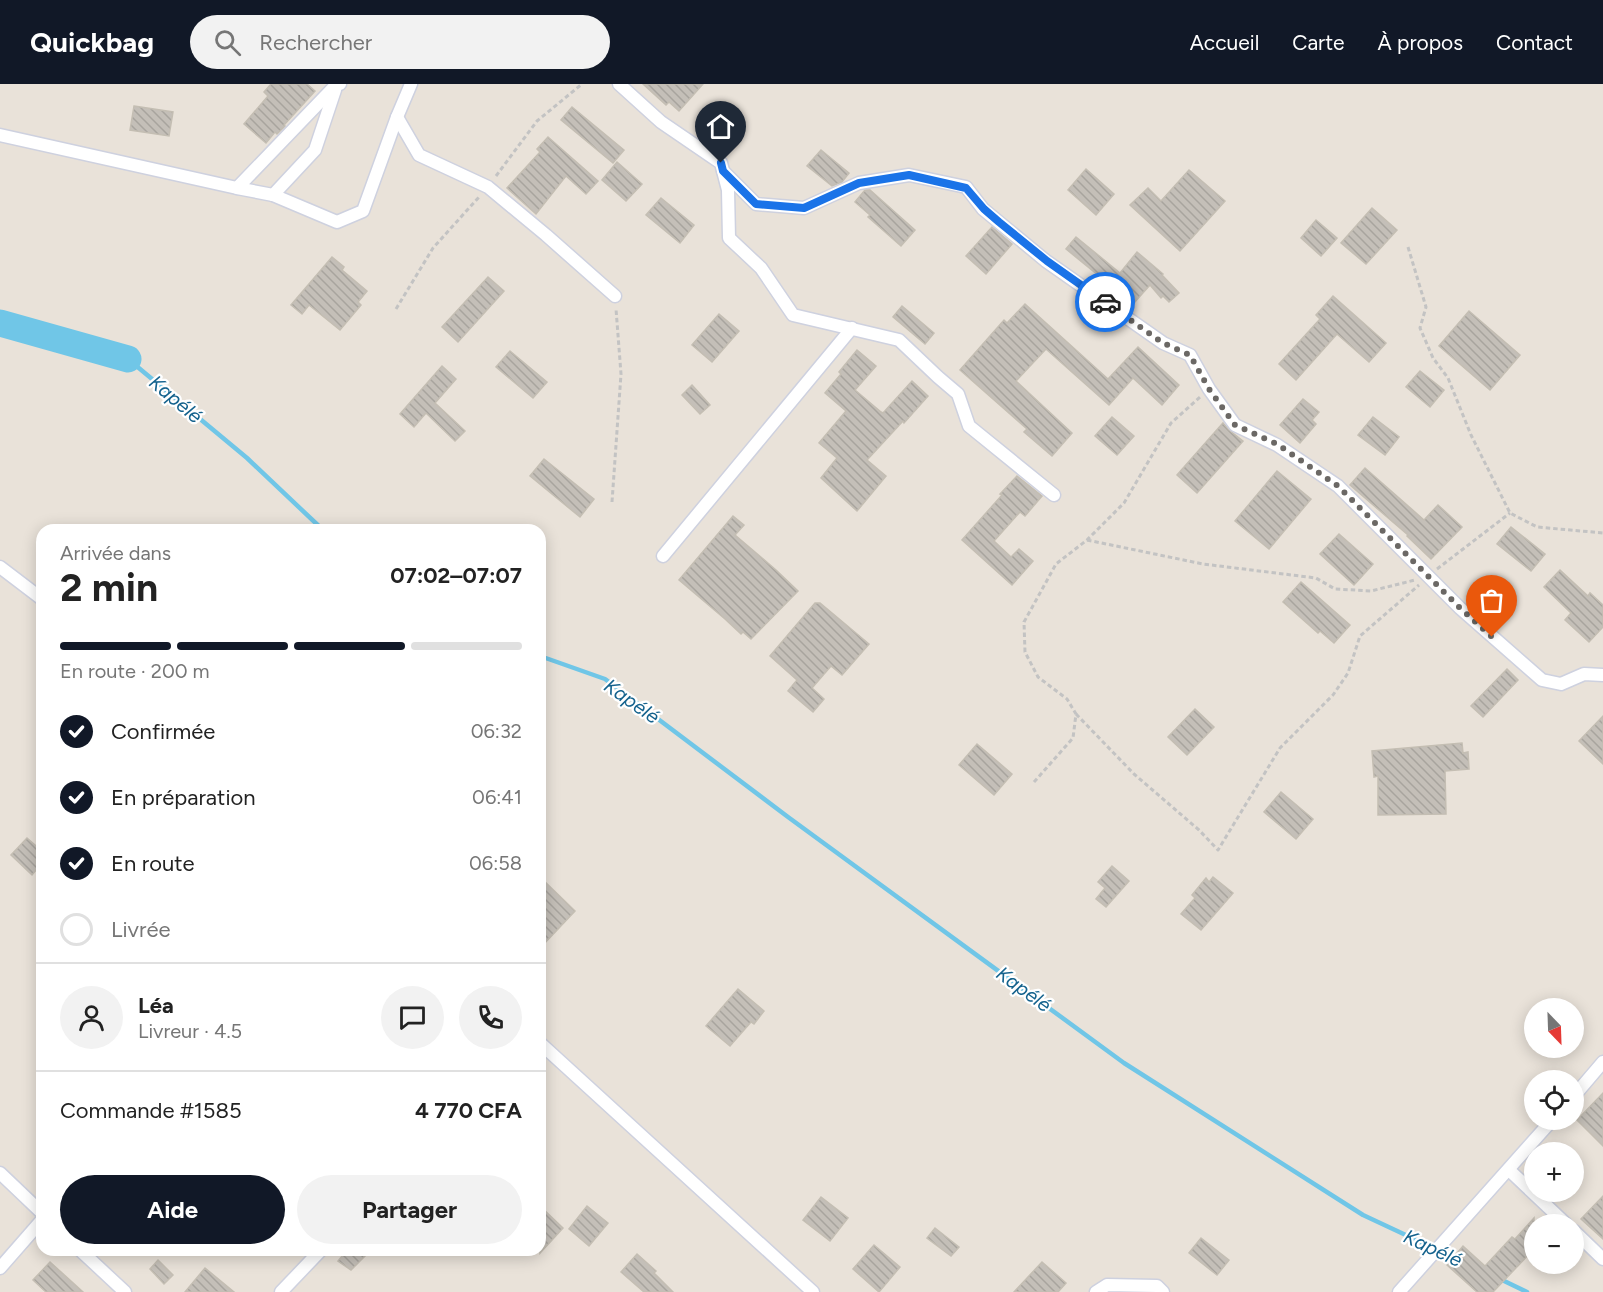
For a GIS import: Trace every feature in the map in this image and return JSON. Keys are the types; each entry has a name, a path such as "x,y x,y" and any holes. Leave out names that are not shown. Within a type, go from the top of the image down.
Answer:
{"street":[{"path":"273,195 315,150 337,84"},
{"path":"237,188 337,84"},
{"path":"0,135 273,195 337,222 363,211 411,84"},
{"path":"619,84 661,122 721,163 728,189 729,238 761,268 793,315 899,339 958,394 969,426 1054,495"},
{"path":"397,117 419,155 488,187 615,296"},
{"path":"723,171 756,204 804,208 859,183 909,175 966,188 984,209 1047,261 1163,343 1190,355 1209,389 1235,425 1277,444 1338,486 1460,608 1542,680 1561,684 1584,674 1603,675"},
{"path":"663,556 852,328"},
{"path":"0,567 36,594"},
{"path":"546,1048 813,1292"},
{"path":"1584,1084 1603,1062"},
{"path":"1399,1292 1544,1130"},
{"path":"1509,1170 1555,1214"},
{"path":"0,1173 36,1207"},
{"path":"0,1268 36,1227"},
{"path":"1584,1241 1603,1259"},
{"path":"86,1256 125,1292"},
{"path":"281,1292 315,1256"},
{"path":"1096,1292 1107,1285 1156,1287 1163,1292"}],"path":[{"path":"1408,247 1426,307 1420,328 1433,358 1448,378 1471,435 1510,513 1537,527 1603,533"},
{"path":"612,502 621,374 615,296"},
{"path":"1209,389 1171,423 1124,503 1087,540 1056,564 1023,621 1025,652 1038,677 1067,699 1076,714 1134,774 1199,830 1218,850 1280,748 1333,695 1348,673 1360,636 1428,576 1510,513"},
{"path":"1087,540 1203,564 1316,578 1335,589 1371,591 1428,576"},
{"path":"1034,782 1073,738 1076,714"}],"building":[{"path":"271,84 307,84 315,91 285,126 277,134 275,132 266,143 244,124 268,96 264,92"},
{"path":"643,84 703,84 679,111 669,102 666,105"},
{"path":"134,106 173,112 169,136 130,130"},
{"path":"572,107 624,150 613,163 561,120"},
{"path":"548,137 598,181 586,194 566,176 536,214 507,188 540,152 537,149"},
{"path":"821,150 849,173 842,182 832,186 807,166"},
{"path":"617,162 642,184 626,201 602,180"},
{"path":"1086,169 1114,194 1096,215 1068,190"},
{"path":"1189,170 1225,201 1180,251 1130,205 1148,188 1161,201"},
{"path":"865,190 870,190 915,230 901,246 868,217 870,215 855,202"},
{"path":"661,198 694,225 680,243 646,215"},
{"path":"1372,208 1397,230 1366,264 1341,243"},
{"path":"1316,220 1337,238 1321,256 1301,238"},
{"path":"992,227 1012,244 986,274 966,256"},
{"path":"1076,237 1120,273 1137,252 1163,274 1179,293 1169,302 1163,296 1161,298 1150,285 1134,303 1101,273 1098,275 1066,249"},
{"path":"332,257 344,267 342,270 367,291 358,302 361,305 340,330 309,305 302,314 291,305"},
{"path":"488,277 504,291 458,342 442,327"},
{"path":"1333,296 1386,343 1369,362 1337,334 1296,380 1279,364 1320,319 1316,315"},
{"path":"1025,304 1108,379 1138,347 1179,385 1162,405 1133,378 1109,405 1046,349 1016,381 1072,433 1052,456 1024,432 1027,429 960,370 1004,320 1007,323"},
{"path":"902,306 934,333 925,344 893,317"},
{"path":"1469,311 1520,355 1490,390 1439,346"},
{"path":"719,314 739,331 712,362 692,345"},
{"path":"857,350 876,366 855,390 881,412 883,413 912,381 928,396 867,460 886,476 857,511 821,478 837,458 819,443 846,411 825,393"},
{"path":"510,351 547,382 533,398 496,367"},
{"path":"442,366 456,379 435,403 465,431 455,441 426,413 414,427 400,414"},
{"path":"1420,371 1444,390 1430,407 1406,387"},
{"path":"692,385 710,405 700,414 682,395"},
{"path":"1303,399 1319,412 1312,420 1316,424 1300,443 1280,425"},
{"path":"1112,417 1134,436 1117,455 1095,436"},
{"path":"1373,417 1399,437 1385,455 1358,435"},
{"path":"1223,423 1243,441 1197,493 1177,475"},
{"path":"544,459 594,499 580,517 530,476"},
{"path":"1365,468 1424,520 1438,505 1462,527 1431,559 1408,535 1350,485"},
{"path":"1277,471 1311,499 1269,549 1235,521"},
{"path":"1017,476 1042,496 1025,516 1020,512 994,541 1011,557 1019,549 1033,561 1012,585 962,540"},
{"path":"733,516 744,525 735,535 798,591 751,639 743,632 741,634 679,580"},
{"path":"1511,527 1545,554 1531,571 1497,544"},
{"path":"1339,534 1373,564 1354,585 1320,554"},
{"path":"1560,570 1588,596 1590,593 1603,605 1603,627 1589,642 1565,620 1571,613 1544,587"},
{"path":"1301,582 1350,625 1334,643 1320,631 1318,633 1283,602"},
{"path":"815,603 820,603 869,644 842,675 831,666 812,688 824,699 813,712 788,691 797,680 770,656"},
{"path":"1507,669 1518,680 1483,717 1471,706"},
{"path":"1195,709 1214,727 1187,755 1168,737"},
{"path":"1603,716 1603,764 1579,741"},
{"path":"1462,743 1463,753 1468,752 1469,769 1445,771 1446,814 1378,815 1378,776 1374,777 1372,751"},
{"path":"977,744 1012,774 994,795 959,765"},
{"path":"1281,792 1313,819 1296,839 1264,812"},
{"path":"27,838 36,846 36,870 32,875 11,855"},
{"path":"1112,866 1129,881 1106,907 1096,899 1105,888 1098,882"},
{"path":"1213,877 1233,893 1201,930 1181,914 1195,898 1192,895 1206,878 1209,882"},
{"path":"546,883 575,911 546,942"},
{"path":"738,989 764,1011 754,1024 751,1022 730,1046 706,1026"},
{"path":"1603,1093 1603,1146 1584,1127 1584,1113"},
{"path":"1603,1196 1603,1239 1584,1222 1584,1216"},
{"path":"821,1197 848,1218 830,1241 803,1220"},
{"path":"587,1206 608,1223 589,1246 569,1229"},
{"path":"546,1212 563,1228 546,1246"},
{"path":"935,1228 959,1247 951,1256 927,1238"},
{"path":"1524,1229 1524,1259 1493,1292 1477,1292 1447,1265 1463,1246 1485,1266 1512,1237 1515,1239"},
{"path":"1201,1238 1229,1260 1217,1275 1189,1253"},
{"path":"874,1245 900,1267 879,1292 853,1269"},
{"path":"637,1254 656,1271 654,1273 673,1292 644,1292 621,1272"},
{"path":"342,1256 365,1256 351,1270 338,1261"},
{"path":"158,1260 173,1275 164,1284 150,1269"},
{"path":"50,1262 83,1292 46,1292 33,1280"},
{"path":"1042,1262 1066,1283 1058,1292 1014,1292"},
{"path":"205,1268 234,1292 185,1292"}],"waterway":[{"name":"Kapélé","path":"0,323 128,359"},
{"name":"Kapélé","path":"128,359 247,458 317,524"},
{"name":"Kapélé","path":"546,658 605,679 788,817 1124,1063 1363,1215 1457,1259"},
{"name":"Kapélé","path":"1500,1279 1527,1292"}],"way so far":[{"path":"1105,302 1163,343 1190,355 1209,389 1235,425 1277,444 1338,486 1492,637"}],"route":[{"path":"721,163 723,171 756,204 804,208 859,183 909,175 966,188 999,222 1047,261 1105,302"}]}
